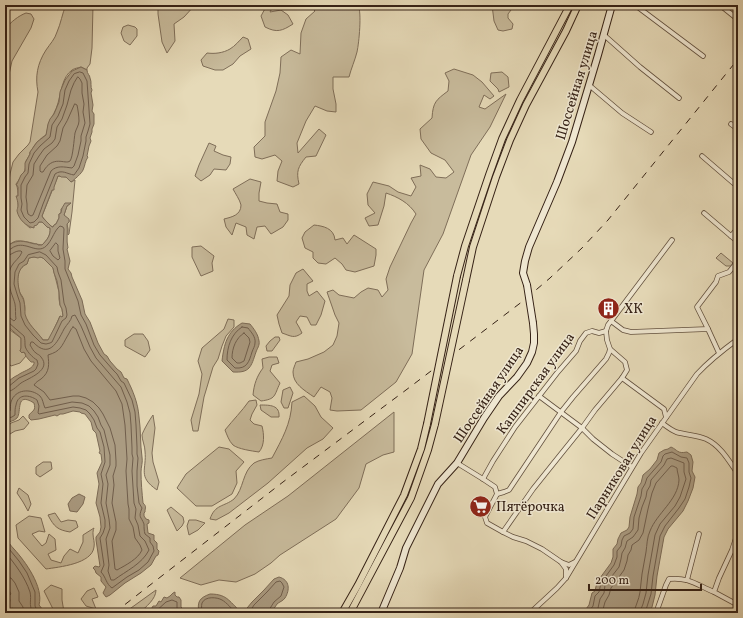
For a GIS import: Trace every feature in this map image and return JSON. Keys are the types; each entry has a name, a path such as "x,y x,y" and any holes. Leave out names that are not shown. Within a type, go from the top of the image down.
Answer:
{"main road":[{"path":"342,613 404,495 421,449 457,276 465,246 502,139 520,100 570,5"},
{"name":"Шоссейная улица","path":"350,613 411,498 428,450 435,424 473,247 496,177 510,140 526,105 566,31 578,5"},
{"name":"Шоссейная улица","path":"381,613 400,568 406,548 438,484 457,463 484,418 499,396 517,377 532,352 534,334 527,285 523,273 524,260 572,142 612,5"},
{"name":"Шоссейная улица","path":"377,613 386,601"}],"street":[{"path":"635,5 703,56"},
{"path":"720,5 735,17"},
{"path":"604,35 640,67 680,98"},
{"path":"589,86 622,113 651,132"},
{"path":"731,124 738,129"},
{"path":"702,156 738,187"},
{"path":"704,213 738,242"},
{"path":"731,236 738,228"},
{"path":"576,562 569,565 561,562 526,541 513,537 487,523 485,517 497,494 509,490 561,412 606,359 610,353 610,349 606,331 611,321 672,240"},
{"path":"719,353 697,307 716,282 718,276 729,272 738,261"},
{"path":"611,321 624,330 631,332 708,329"},
{"name":"Кашпирская улица","path":"484,479 493,461 515,427 576,350 586,333 592,331 599,333 606,331"},
{"name":"Парниковая улица","path":"530,613 566,578 641,452 697,374 706,364 738,339"},
{"path":"503,532 547,471 627,370 625,362 610,349"},
{"path":"622,378 664,409 666,417"},
{"path":"539,396 582,428 612,454 632,467"},
{"path":"662,423 675,432 694,435 706,439 714,444 723,452 738,474"},
{"path":"457,463 484,479 494,487 497,494"},
{"path":"714,592 738,532"},
{"path":"687,580 699,534"},
{"path":"561,562 566,569 566,578"},
{"path":"656,613 669,579 677,578 687,580 738,605"}],"shaded area":[{"path":"66,5 93,5 90,64 87,70 81,67 75,68 66,77 62,85 57,106 48,124 46,135 38,141 30,152 26,161 25,170 16,184 18,190 19,210 23,221 30,228 39,222 42,222 50,228 50,233 42,245 16,241 5,248 5,210 13,162 30,142 38,92 37,76 39,65 43,55 56,35"},
{"path":"159,5 195,5 184,17 174,24 175,41 167,53 162,42 158,14"},
{"path":"267,5 274,5 270,12 281,10 288,15 293,24 276,31 265,27 261,16"},
{"path":"310,5 358,5 360,14 359,35 357,52 349,77 333,77 336,112 327,111 315,106 306,121 297,143 298,153 319,129 326,135 316,156 306,157 301,164 298,169 299,184 293,187 277,181 278,171 282,161 275,155 262,159 255,157 254,147 265,136 265,122 276,91 280,73 281,57 291,50 300,54 301,33 306,19 315,11"},
{"path":"492,5 514,6 508,14 508,18 513,24 512,29 503,31 498,30 494,21"},
{"path":"26,13 31,14 34,19 31,28 12,61 6,88 5,29 20,16"},
{"path":"128,25 137,29 137,36 130,45 124,41 121,33 123,27"},
{"path":"243,37 248,39 251,49 240,56 233,64 223,70 215,70 203,66 201,60 207,53 219,53 227,50 234,46"},
{"path":"454,69 473,75 482,82 494,96 490,99 484,95 479,107 485,109 506,94 490,127 471,155 443,234 424,270 412,354 396,382 361,410 330,410 332,398 330,392 321,387 314,397 306,392 297,383 293,376 294,367 296,362 308,359 324,352 333,345 337,336 339,323 327,292 333,290 339,295 354,298 368,288 378,290 382,297 388,290 386,279 390,267 416,214 403,201 386,193 384,206 378,225 369,226 365,218 375,213 368,205 367,194 373,182 389,186 398,192 411,196 416,187 411,178 421,176 420,165 430,169 436,177 446,178 454,172 445,160 431,153 421,139 420,129 432,118 433,108 436,102 448,91 449,81 445,73"},
{"path":"502,72 508,77 509,87 499,92 490,81 491,73"},
{"path":"209,143 216,146 214,151 231,157 230,164 226,170 214,169 210,175 201,181 195,176"},
{"path":"58,176 66,177 71,182 75,180 68,235 67,224 69,220 64,215 67,206 71,203 61,209 59,218 53,227 42,216"},
{"path":"250,179 261,182 259,201 277,204 280,212 288,214 288,220 283,227 271,234 265,226 257,227 254,239 247,235 246,227 236,223 232,235 226,227 224,219 236,215 241,208 239,199 233,189"},
{"path":"314,225 328,228 333,233 335,240 343,238 347,244 354,235 376,249 374,266 355,272 346,270 335,258 326,264 318,263 313,258 313,252 305,248 302,238 305,232"},
{"path":"201,246 214,256 212,263 213,271 201,276 192,257 192,247"},
{"path":"721,253 733,263 731,266 726,266 716,258"},
{"path":"29,258 43,258 53,268 59,292 63,316 60,316 49,340 43,340 26,318 24,314 24,299 20,293 18,285 19,272 23,266 27,264"},
{"path":"303,269 313,281 307,284 309,296 317,291 325,301 316,325 311,325 307,317 300,316 296,322 302,333 297,336 292,336 282,333 277,315 289,296 290,285 296,273"},
{"path":"228,319 234,320 234,327 226,336 218,359 213,367 204,397 198,431 193,431 191,420 199,394 202,374 198,361 202,348 224,329"},
{"path":"5,322 10,330 21,338 20,351 25,353 26,356 20,363 11,366 5,359"},
{"path":"134,334 143,334 148,341 150,350 145,357 125,346 125,340"},
{"path":"275,337 279,337 280,340 272,351 267,351 266,346"},
{"path":"277,357 279,363 272,365 270,371 280,383 272,398 261,401 253,395 254,387 257,377 263,368 262,359"},
{"path":"290,387 293,393 288,408 284,408 281,402 283,390"},
{"path":"304,396 315,406 321,417 333,428 323,439 307,448 268,483 229,513 216,520 210,519 217,508 234,499 240,490 247,471 254,463 272,458 288,424 292,402"},
{"path":"256,400 257,405 250,420 254,424 262,426 264,436 259,452 242,449 233,445 225,430 249,401"},
{"path":"260,405 274,406 278,410 279,417 271,417 261,410"},
{"path":"394,412 394,452 383,455 366,464 359,488 336,519 280,555 255,574 236,582 219,580 201,585 180,578 245,525 288,496"},
{"path":"153,415 155,428 152,453 159,482 157,490 147,481 145,477 145,449 142,439 142,435"},
{"path":"23,416 29,423 24,429 15,431 5,437 5,430 11,423 19,420"},
{"path":"5,437 7,446 5,448"},
{"path":"219,447 229,449 244,462 236,471 237,483 232,494 212,506 196,506 177,488 186,474"},
{"path":"43,462 51,462 52,469 40,477 36,474 36,467"},
{"path":"19,488 28,495 31,504 28,511 17,493"},
{"path":"171,507 183,517 184,522 177,531 167,510"},
{"path":"55,513 61,522 68,520 76,521 78,527 70,532 59,529 54,525 48,515"},
{"path":"29,516 41,518 45,532 39,531 32,534 42,546 46,543 49,534 55,539 56,550 48,554 51,560 61,563 64,556 70,549 78,553 83,542 83,535 94,528 94,545 92,553 74,564 46,569 18,538 16,525"},
{"path":"189,520 196,520 205,523 198,530 189,535 187,526"},
{"path":"5,583 11,594 9,603 14,610 13,612 5,613"},
{"path":"51,585 62,589 63,613 53,613 53,609 44,591"},
{"path":"94,588 98,597 92,599 96,609 86,606 81,599 87,591"},
{"path":"156,590 152,600 139,613 124,613"}],"water":[{"path":"81,67 87,70 91,80 94,124 90,138 91,141 88,157 82,171 71,182 66,177 58,176 54,190 52,190 42,216 53,227 59,218 59,214 61,213 65,203 71,203 67,206 64,215 69,219 67,224 67,249 70,261 68,269 82,300 85,314 90,322 98,343 104,354 121,372 124,378 127,379 135,397 138,407 140,427 143,503 146,507 144,516 149,520 149,523 147,524 148,533 154,535 154,540 157,543 157,549 159,551 151,565 106,597 103,593 106,587 101,581 101,577 93,568 95,566 100,566 96,537 100,532 101,527 96,503 99,484 97,473 102,462 96,433 93,430 91,422 85,414 73,411 57,416 55,415 31,420 29,415 34,410 34,403 24,399 20,404 17,418 13,421 5,423 5,385 14,377 31,368 34,362 31,362 26,357 25,353 20,351 21,338 6,325 5,248 18,241 42,245 50,233 50,228 42,222 39,222 34,226 34,228 28,226 21,220 17,211 18,204 16,196 18,196 18,187 16,184 25,171 25,163 30,152 37,142 46,135 48,124 59,102 60,92 65,80 72,71","holes":["29,258 43,258 53,268 57,281 63,316 60,316 48,340 43,340 30,325 25,314 24,301 18,285 19,272 23,266 27,264"]},
{"path":"242,323 250,324 257,334 259,344 253,362 249,368 239,372 233,372 222,361 224,349 230,334"},
{"path":"671,447 679,452 687,452 691,455 693,462 692,471 695,477 693,488 683,511 668,529 664,537 655,595 649,613 586,613 586,609 589,605 592,593 595,591 597,582 611,563 613,549 617,544 621,533 629,527 630,517 638,487 641,483 643,475 657,460 659,453"},
{"path":"79,494 85,497 83,504 77,512 70,511 68,504 72,498"},
{"path":"5,539 28,567 36,583 39,590 39,605 43,610 42,613 12,613 14,610 13,608 9,609 9,596 11,594 5,583"},
{"path":"279,577 283,578 287,583 288,592 285,598 277,604 271,613 243,613 274,579"},
{"path":"175,592 175,595 181,600 181,607 187,613 146,613 150,611 153,606 156,606 159,601 161,602 164,597 167,598"},
{"path":"210,594 225,597 243,613 199,613 198,606 201,599"}],"railway":[{"path":"114,613 283,482 523,301 550,278 582,248 608,220 738,59"}],"place":[{"name":"ХК","path":"609,308"},
{"name":"Пятёрочка","path":"480,506"}]}
